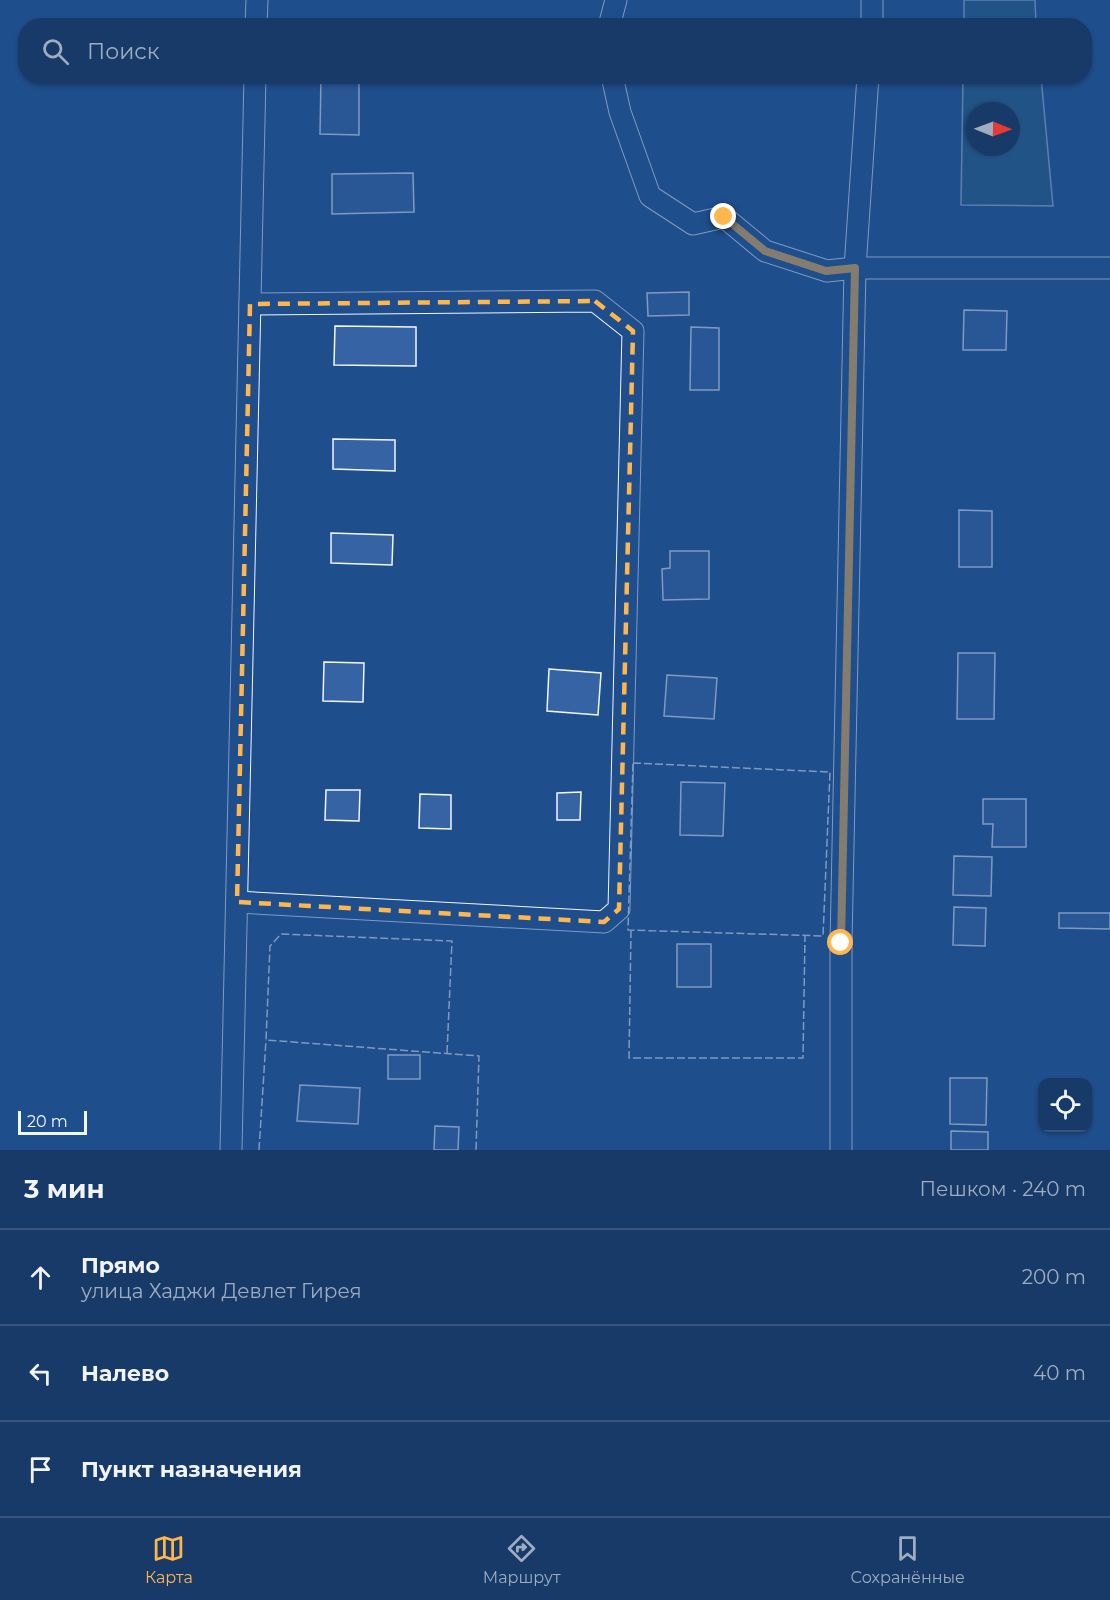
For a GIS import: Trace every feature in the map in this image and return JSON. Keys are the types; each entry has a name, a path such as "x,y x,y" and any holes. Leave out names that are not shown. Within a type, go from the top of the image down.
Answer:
{"street":[{"path":"256,18 257,0"},
{"path":"611,18 616,0"},
{"path":"872,18 873,0"},
{"path":"231,1150 255,84"},
{"path":"614,84 620,112 650,196 693,224 724,217 765,251 826,271 855,268 1110,268"},
{"path":"841,1150 841,943 855,268 867,84"},
{"path":"237,902 604,922 619,909 633,331 595,301 250,304"}],"highlighted area":[{"path":"595,301 633,331 619,909 604,922 237,902 250,304"}],"shaded area":[{"path":"964,0 1035,0 1036,18 964,18"},
{"path":"963,84 1042,84 1053,206 961,205"}],"building":[{"path":"321,84 359,84 359,135 320,134"},
{"path":"413,173 414,212 332,214 332,174"},
{"path":"689,292 689,315 648,316 647,293"},
{"path":"964,310 1007,311 1006,350 963,350"},
{"path":"335,326 416,327 416,366 334,365"},
{"path":"691,327 719,328 719,390 690,390"},
{"path":"333,439 395,440 395,471 333,469"},
{"path":"959,510 992,511 992,567 959,567"},
{"path":"331,533 393,535 392,565 331,563"},
{"path":"670,551 709,551 709,599 663,600 662,569 670,568"},
{"path":"958,653 995,653 994,719 957,719"},
{"path":"324,662 364,663 363,702 323,701"},
{"path":"549,669 601,673 598,715 547,711"},
{"path":"667,675 717,678 714,719 664,716"},
{"path":"681,782 725,783 723,836 680,835"},
{"path":"326,790 360,790 359,821 325,820"},
{"path":"581,792 580,820 557,820 557,793"},
{"path":"420,794 451,795 451,829 419,828"},
{"path":"983,799 1026,799 1026,847 992,847 993,824 983,824"},
{"path":"954,856 992,857 991,896 953,895"},
{"path":"954,907 986,908 985,946 953,945"},
{"path":"1059,913 1110,913 1110,929 1059,928"},
{"path":"677,944 711,944 711,987 677,987"},
{"path":"388,1055 420,1055 420,1079 388,1079"},
{"path":"950,1078 987,1078 986,1125 950,1124"},
{"path":"300,1085 360,1088 358,1124 297,1121"},
{"path":"435,1126 459,1127 458,1150 434,1150"},
{"path":"951,1131 988,1132 988,1150 951,1150"}],"fence":[{"path":"633,763 830,772 823,936 628,930 633,763"},
{"path":"631,930 629,1058 803,1058 805,936"},
{"path":"447,1053 452,941 281,934 270,946 266,1040 479,1056 476,1150"},
{"path":"259,1150 266,1040"}],"route":[{"path":"724,217 765,251 826,271 855,268 841,943"}]}
